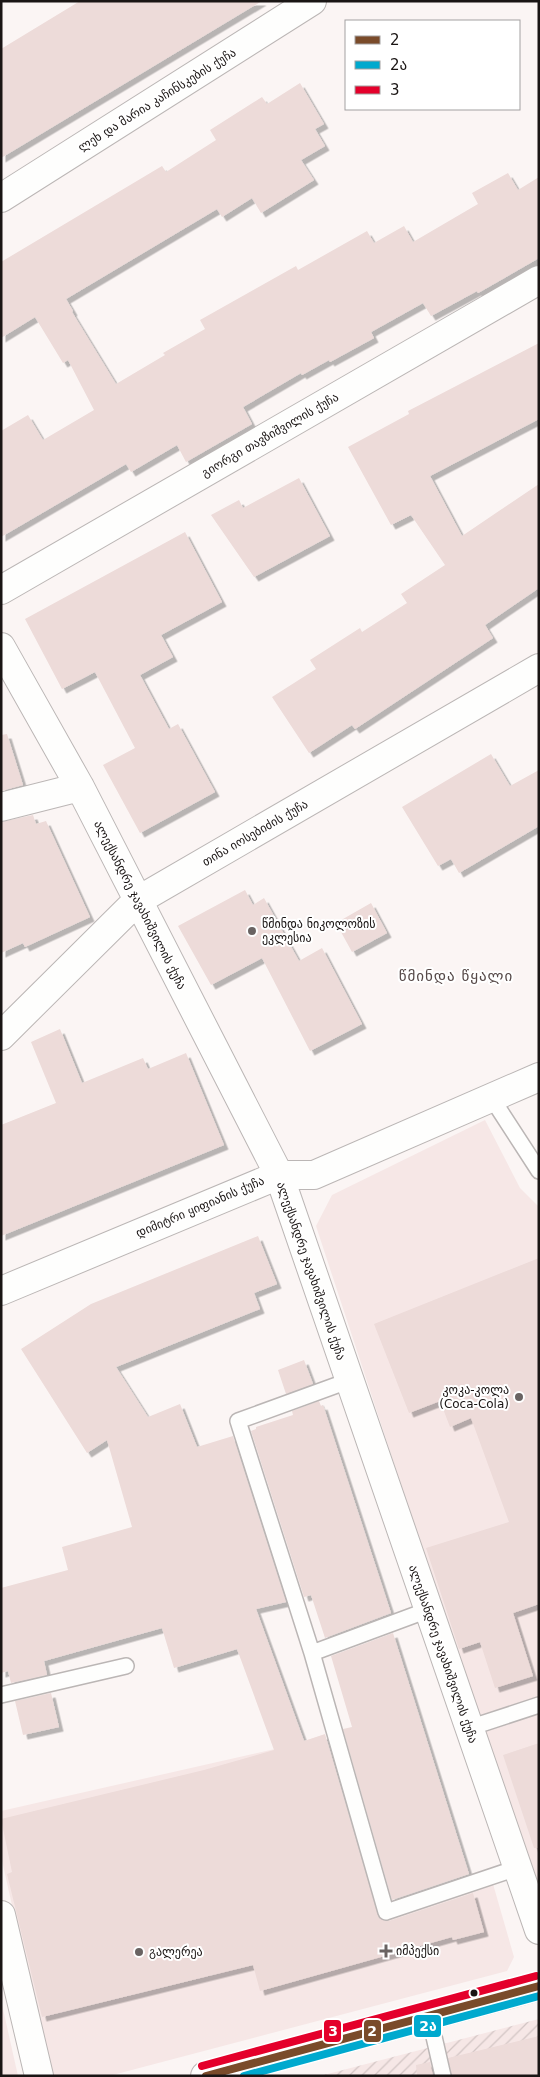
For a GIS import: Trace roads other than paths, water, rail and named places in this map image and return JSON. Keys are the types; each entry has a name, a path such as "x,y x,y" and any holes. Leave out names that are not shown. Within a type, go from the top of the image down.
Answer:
{"street":[{"name":"ლეხ და მარია კაჩინსკების ქუჩა","path":"1,198 312,1"},
{"name":"გიორგი თავზიშვილის ქუჩა","path":"1,590 539,280"},
{"name":"ალექსანდრე ჯავახიშვილის ქუჩა","path":"1,647 80,787 279,1174 348,1381 539,1930"},
{"name":"თინა იოსებიძის ქუჩა","path":"1,1036 137,901 539,668"},
{"path":"1,807 80,787"},
{"name":"დიმიტრი ყიფიანის ქუჩა","path":"1,1291 279,1174 314,1175 539,1077"},
{"path":"1,1914 39,2076"},
{"path":"205,2076 275,2067 429,2015 539,1986"}],"lane":[{"path":"491,1097 539,1171"},
{"path":"348,1381 238,1421 312,1653 386,1912 518,1868"},
{"path":"312,1653 428,1610"},
{"path":"1,1695 126,1666"},
{"path":"469,1728 539,1705"},
{"path":"429,2015 443,2076"}],"place":[{"name":"წმინდა ნიკოლოზის ეკლესია","path":"252,931"},
{"name":"კოკა-კოლა (Coca-Cola)","path":"519,1397"},
{"name":"იმპექსი","path":"386,1951"},
{"name":"გალერეა","path":"139,1952"}],"district":[{"name":"წმინდა წყალი","path":"456,976"}]}
